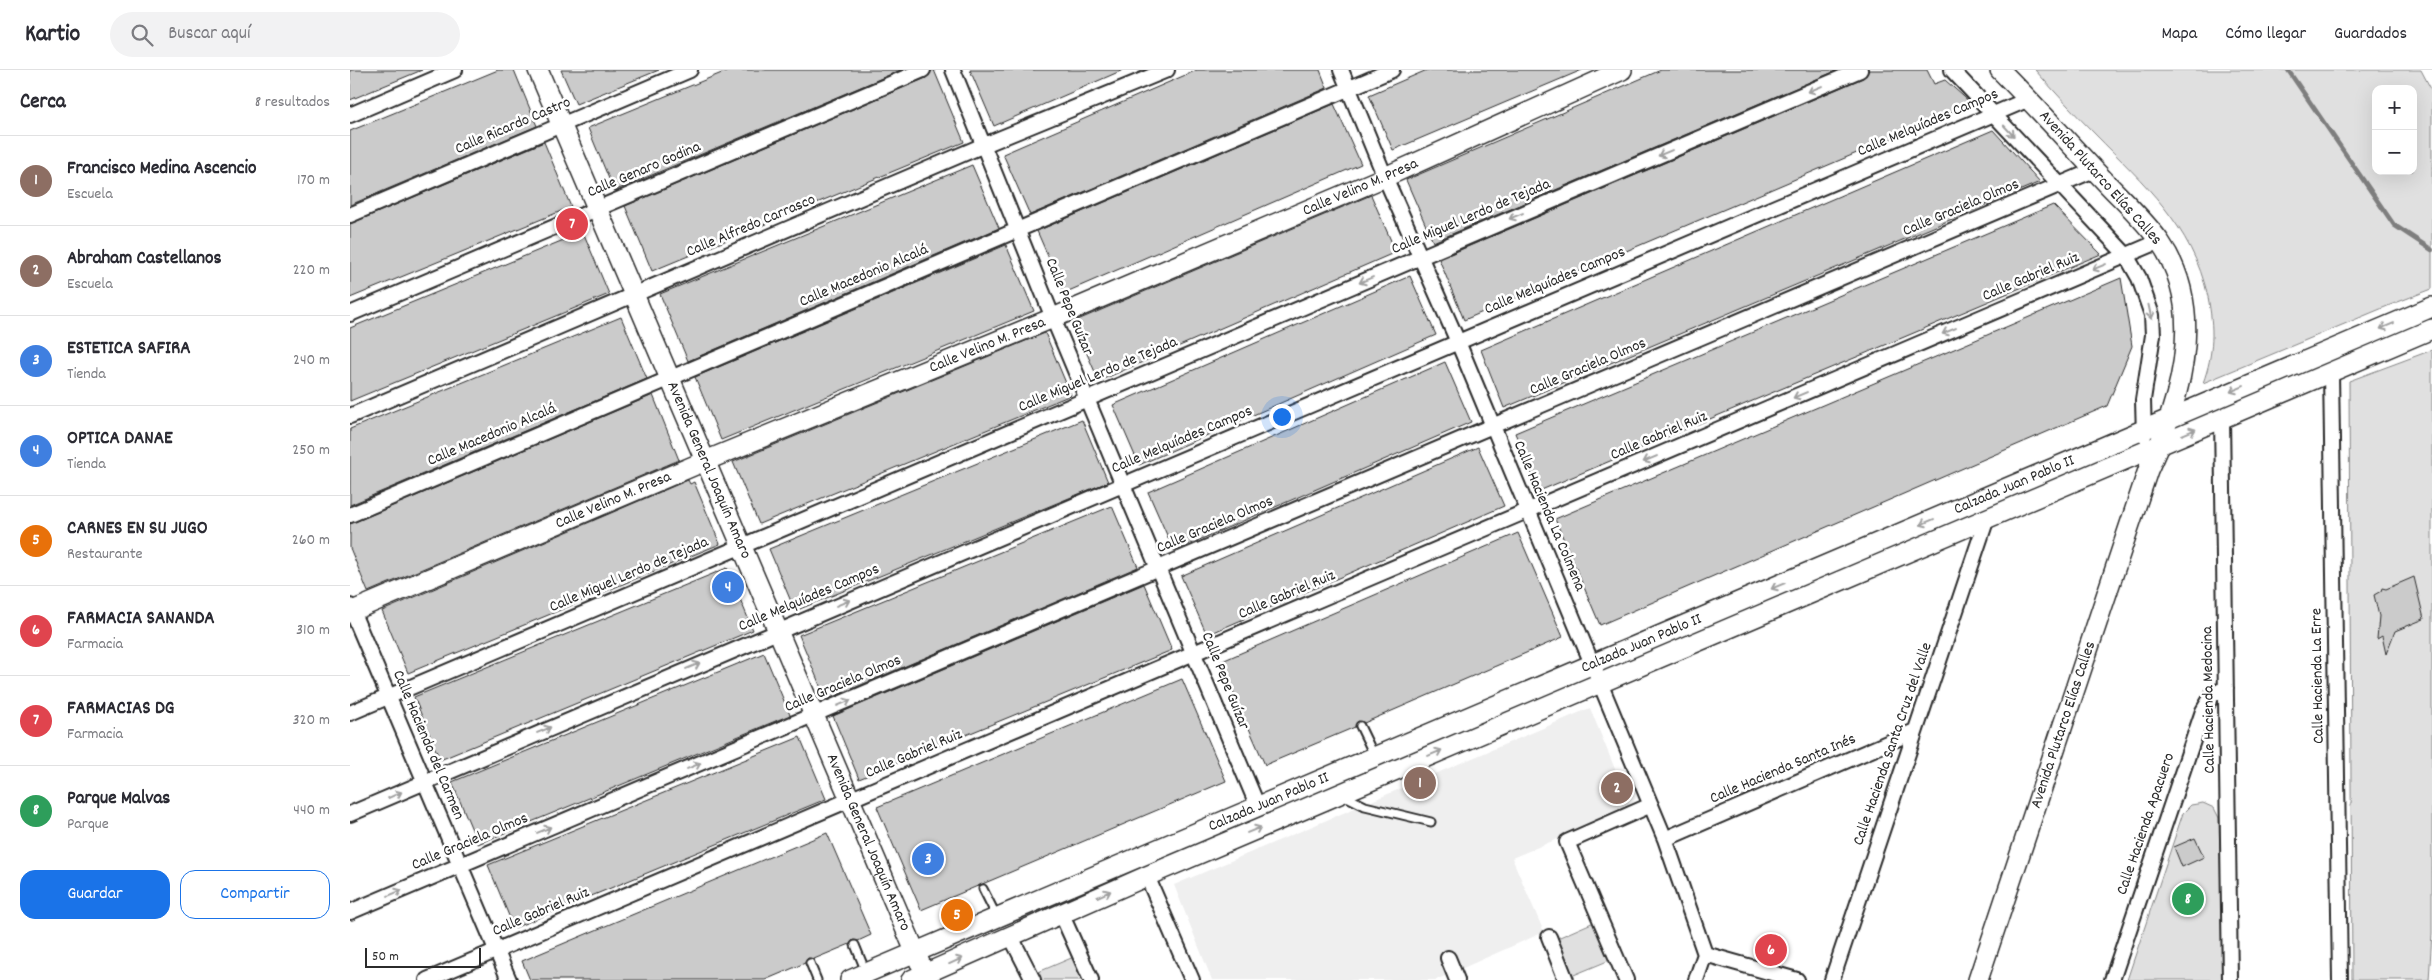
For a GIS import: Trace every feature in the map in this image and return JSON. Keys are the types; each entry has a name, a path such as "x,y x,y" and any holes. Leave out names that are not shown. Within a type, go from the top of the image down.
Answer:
{"street":[{"path":"350,115 455,70"},
{"name":"Avenida General Joaquín Amaro","path":"538,70 916,952 921,978"},
{"name":"Calle Ricardo Castro","path":"350,215 690,70"},
{"name":"Calle Genaro Godina","path":"350,314 924,70"},
{"name":"Calle Pepe Guízar","path":"953,70 1053,318 1089,398 1258,807"},
{"name":"Calle Alfredo Carrasco","path":"350,416 984,145 1167,70"},
{"name":"Calle Hacienda La Colmena","path":"1341,70 1384,177 1458,342 1651,805 1705,954"},
{"name":"Calle Macedonio Alcalá","path":"350,514 1392,70"},
{"name":"Calle Velino M. Presa","path":"351,610 705,461 1053,318 1384,177 1622,70"},
{"name":"Calle Miguel Lerdo de Tejada","path":"350,713 1860,70"},
{"name":"Avenida Plutarco Elías Calles","path":"1952,70 2126,256 2139,278 2152,315 2153,335 2144,387 2143,430 2152,447"},
{"name":"Avenida Plutarco Elías Calles","path":"1978,980 2148,470 2152,447 2169,418 2183,366 2185,324 2184,306 2178,279 2160,241 2000,70"},
{"name":"Calle Melquíades Campos","path":"350,814 778,630 2029,99"},
{"name":"Calle Graciela Olmos","path":"350,912 2094,170"},
{"name":"Calle Gabriel Ruiz","path":"427,980 2160,241"},
{"name":"Calzada Juan Pablo II","path":"858,976 2432,307"},
{"name":"Calzada Juan Pablo II","path":"921,978 1061,913 1147,876 2432,329"},
{"name":"Calle Hacienda La Erre","path":"2330,372 2340,980"},
{"name":"Calle Hacienda Medocina","path":"2222,418 2230,980"},
{"name":"Calle Hacienda Santa Cruz del Valle","path":"1832,980 1987,518"},
{"name":"Calle Hacienda del Carmen","path":"351,610 509,980"},
{"name":"Calle Hacienda Apacuero","path":"2112,980 2203,711 2213,694 2226,688"},
{"name":"Calle Hacienda Santa Inés","path":"1664,839 1916,731"},
{"path":"1626,980 1567,842 1651,805"},
{"path":"1147,876 1192,980"},
{"path":"1061,913 1091,980"},
{"path":"1011,937 1033,980"},
{"path":"1549,937 1566,980"},
{"path":"1696,980 1705,954 1797,980"},
{"path":"1448,958 1457,979"}],"lane":[{"path":"1360,726 1375,757"},
{"path":"1341,793 1352,802 1430,822"},
{"path":"983,889 997,918"},
{"path":"855,945 858,976"},
{"path":"810,963 817,980"}],"shaded area":[{"path":"2035,70 2421,70 2432,91 2432,289 2203,383 2207,372 2212,340 2208,297 2201,271 2178,227 2164,207 2131,170 2079,118"},
{"path":"2432,350 2432,933 2429,980 2352,980 2349,381"},
{"path":"1590,708 1631,808 1512,858 1544,932 1436,980 1212,980 1174,885"},
{"path":"2203,803 2214,808 2219,818 2223,980 2127,980 2183,813 2191,805"},
{"path":"1594,922 1610,960 1569,977 1553,940"},
{"path":"1076,956 1086,980 1039,980 1036,973"}],"building":[{"path":"350,70 422,70 350,100"},
{"path":"498,70 514,70 537,126 350,205 350,131"},
{"path":"561,70 659,70 576,104"},
{"path":"729,70 901,70 614,191 588,128"},
{"path":"934,70 964,142 652,271 625,206 926,78"},
{"path":"970,70 1123,70 994,126"},
{"path":"1197,70 1320,70 1327,88 1030,215 1003,154"},
{"path":"1427,70 1582,70 1393,150 1369,95"},
{"path":"1661,70 1838,70 1433,242 1406,180"},
{"path":"1869,70 1927,70 1934,84 1945,80 1972,104 1464,320 1439,259 1863,78"},
{"path":"1334,104 1361,164 1064,293 1037,231"},
{"path":"1993,130 2040,182 1504,408 1481,350"},
{"path":"544,142 571,207 350,298 350,224"},
{"path":"972,165 999,228 688,361 660,294"},
{"path":"1371,195 1396,252 1099,381 1073,322"},
{"path":"2053,205 2101,254 1539,491 1515,433"},
{"path":"583,232 609,294 350,401 350,328"},
{"path":"1006,245 1034,311 721,440 695,377"},
{"path":"1410,276 1436,335 1139,465 1113,405"},
{"path":"2121,278 2132,346 2107,406 1600,625 1555,519"},
{"path":"621,317 647,379 350,505 350,429"},
{"path":"1045,333 1071,395 759,524 733,462"},
{"path":"1445,362 1471,422 1174,551 1148,492"},
{"path":"653,395 679,460 368,592 350,548 350,524"},
{"path":"1082,420 1108,482 795,611 769,549"},
{"path":"1478,447 1504,506 1207,635 1181,576"},
{"path":"688,480 690,484 694,482 720,544 408,673 382,611"},
{"path":"1112,506 1138,567 826,700 799,635"},
{"path":"1518,533 1563,637 1364,723 1358,721 1355,727 1265,765 1220,662"},
{"path":"727,568 753,630 440,760 414,697"},
{"path":"2414,577 2424,619 2395,631 2386,654 2382,636 2377,639 2379,616 2374,595 2381,591 2382,588 2386,589"},
{"path":"1144,584 1172,650 859,779 833,716"},
{"path":"764,653 790,715 478,844 452,782"},
{"path":"1182,679 1226,781 921,910 877,807"},
{"path":"800,737 826,799 514,928 488,865"},
{"path":"827,833 871,935 858,941 853,940 850,944 814,959 808,958 805,963 765,980 530,980 522,961"},
{"path":"2195,838 2204,857 2182,867 2174,847"}],"waterway":[{"path":"2288,70 2394,225 2432,250"}],"place":[{"name":"FARMACIAS DG","path":"572,224"},
{"name":"OPTICA DANAE","path":"728,587"},
{"name":"Francisco Medina Ascencio","path":"1420,783"},
{"name":"Abraham Castellanos","path":"1617,788"},
{"name":"ESTETICA SAFIRA","path":"928,859"},
{"name":"Parque Malvas","path":"2188,899"},
{"name":"CARNES EN SU JUGO","path":"957,915"},
{"name":"FARMACIA SANANDA","path":"1771,950"}]}
